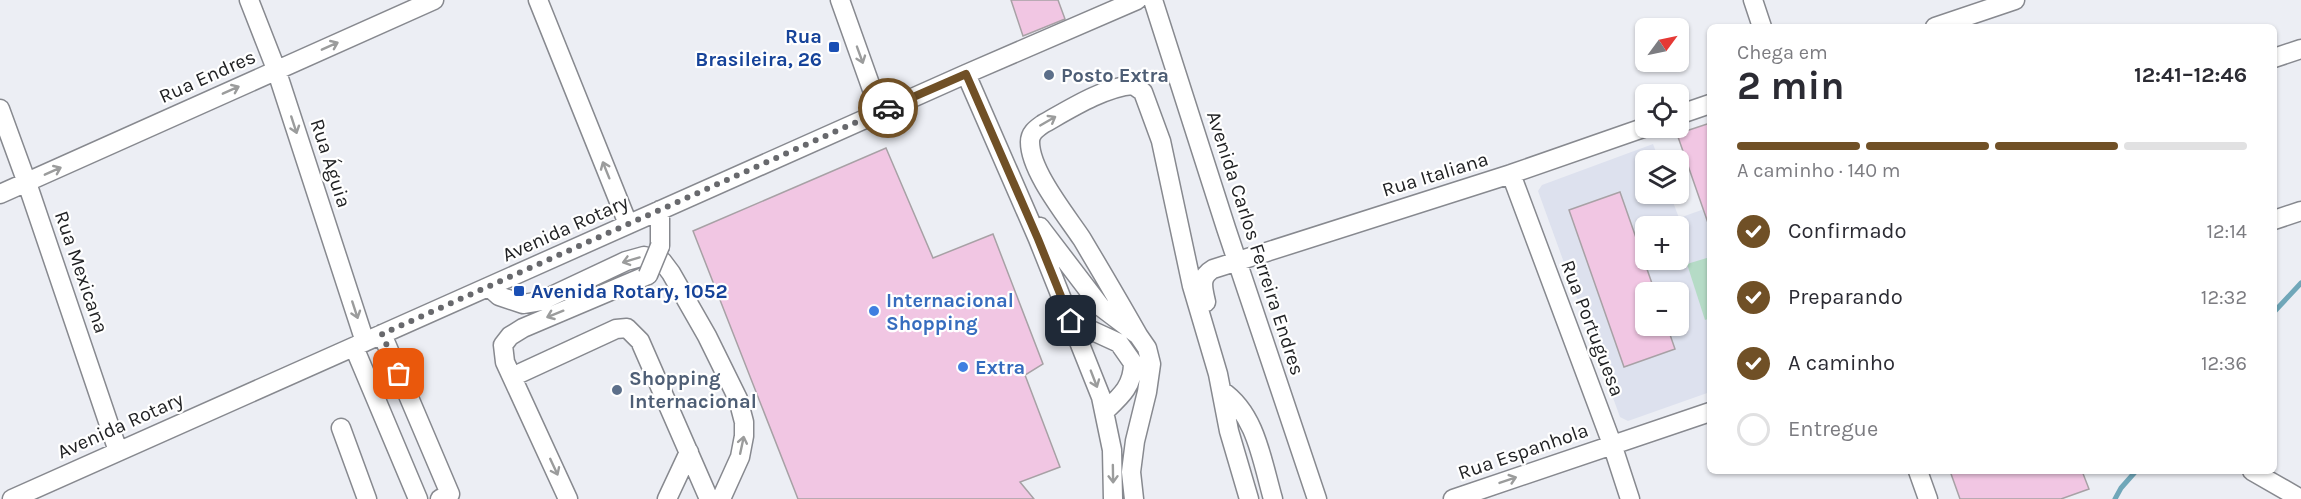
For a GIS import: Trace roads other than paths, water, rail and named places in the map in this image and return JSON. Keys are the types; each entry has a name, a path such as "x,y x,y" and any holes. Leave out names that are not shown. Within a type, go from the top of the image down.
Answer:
{"street":[{"name":"Rua Águia","path":"249,0 276,69 359,344 418,499"},
{"name":"Rua Endres","path":"0,194 434,0"},
{"path":"538,0 628,224"},
{"path":"840,0 880,112"},
{"name":"Avenida Rotary","path":"12,499 880,112 1137,0"},
{"name":"Avenida Carlos Ferreira Endres","path":"1153,0 1317,499"},
{"path":"1753,0 1761,24"},
{"path":"1944,24 2015,0"},
{"path":"2277,57 2301,49"},
{"path":"966,74 1038,239 1106,411 1112,450 1113,499"},
{"path":"1134,499 1131,483 1150,364 1147,348 1060,208 1039,170 1032,151 1032,135 1042,124 1078,105 1124,86 1133,85 1143,92 1161,141 1192,286 1214,358 1229,431 1249,499"},
{"path":"1689,111 1707,105"},
{"name":"Rua Mexicana","path":"0,109 118,451"},
{"name":"Rua Italiana","path":"1214,358 1213,331 1202,286 1204,277 1213,269 1511,174 1635,131"},
{"name":"Rua Portuguesa","path":"1511,174 1612,444 1630,499"},
{"path":"1019,199 1101,307 1138,335"},
{"path":"568,499 505,362 503,345 510,336 523,328 648,275 660,246 660,210"},
{"path":"2277,219 2301,211"},
{"path":"489,287 499,296 523,304 541,301 626,261 644,256 662,261 708,336 738,399 744,422 740,457 721,499"},
{"path":"1071,321 1119,343 1133,363 1131,383 1106,411"},
{"path":"512,377 616,329 627,328 640,341 709,499"},
{"path":"382,334 450,494 440,499"},
{"path":"1222,391 1233,398 1251,424 1273,499"},
{"name":"Rua Espanhola","path":"1453,499 1707,413"},
{"path":"341,428 367,499"},
{"path":"667,499 689,452"},
{"path":"1919,474 1928,499"},
{"path":"2257,474 2301,499"}],"waterway":[{"path":"2277,309 2301,283"},
{"path":"2115,499 2133,474"}],"place":[{"name":"Rua Brasileira, 26","path":"834,47"},
{"name":"Posto Extra","path":"1049,75"},
{"name":"Avenida Rotary, 1052","path":"519,291"},
{"name":"Internacional Shopping","path":"874,311"},
{"name":"Extra","path":"963,367"},
{"name":"Shopping Internacional","path":"617,390"}]}
